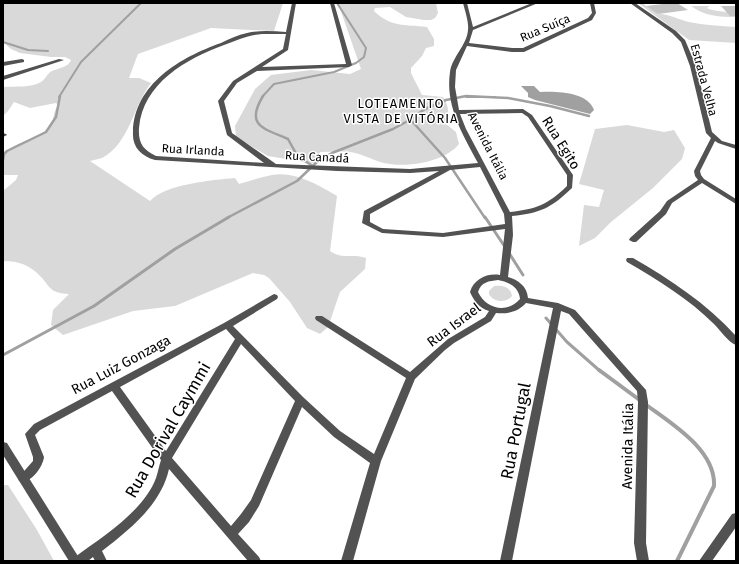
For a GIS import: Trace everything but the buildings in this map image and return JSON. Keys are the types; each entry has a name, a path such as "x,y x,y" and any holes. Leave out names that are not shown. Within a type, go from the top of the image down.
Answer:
{"street":[{"name":"Rua Canadá","path":"294,3 287,33 285,50 234,82 221,101 229,134 273,166 410,171 483,165"},
{"path":"255,69 348,65 332,3"},
{"path":"465,3 471,30 536,3"},
{"name":"Rua Suíça","path":"466,44 512,50 527,49 590,19 594,13 592,3"},
{"name":"Estrada Velha","path":"632,3 674,32 683,41 693,66 707,127 709,133 714,138"},
{"name":"Avenida Itália","path":"471,30 452,75 452,87 456,112 463,129 508,214 509,226 504,278"},
{"name":"Rua Irlanda","path":"273,166 156,158 145,154 139,149 136,143 136,126 141,107 153,87 182,62 243,36 255,33 287,33"},
{"path":"3,78 61,60"},
{"path":"3,64 22,61"},
{"name":"Rua Egito","path":"456,112 523,111 530,116 570,175 570,187 554,202 538,211 508,214"},
{"path":"736,147 714,138 697,171 698,176 702,180 736,202"},
{"path":"449,168 367,213 366,223 382,231 443,235 509,226"},
{"path":"633,240 663,212 669,202 702,180"},
{"path":"630,260 687,295 719,322 736,342"},
{"path":"504,278 516,283 520,287 523,291 524,300 513,310 494,310 478,301 475,297 475,288 481,281 486,279 504,278"},
{"name":"Rua Luiz Gonzaga","path":"23,478 38,464 40,459 30,434 33,430 274,298"},
{"name":"Avenida Itália","path":"524,300 558,306 572,312 637,384 643,396 640,543 643,561"},
{"name":"Rua Portugal","path":"506,561 558,306"},
{"name":"Rua Israel","path":"411,377 451,341 488,319 494,310"},
{"path":"319,318 411,377 376,461 347,561"},
{"path":"227,325 300,400 337,434 376,461"},
{"name":"Rua Dorival Caymmi","path":"79,561 95,550 138,513 153,494 161,479 166,458 240,338"},
{"path":"114,386 166,458 255,561"},
{"path":"232,533 255,503 300,400"},
{"path":"3,446 75,561"},
{"path":"705,561 736,518"},
{"path":"95,550 101,561"}],"shaded area":[{"path":"3,3 283,3 274,31 211,28 138,54 129,78 139,78 151,83 119,143 102,158 90,161 150,201 157,195 190,184 235,178 239,184 281,174 306,180 337,196 330,251 343,256 366,258 365,269 340,292 328,327 320,334 307,328 290,302 269,278 264,275 253,273 175,306 133,311 63,335 51,325 53,310 69,294 54,291 37,273 24,264 3,261 3,191 16,180 18,175 3,175 3,155 13,146 36,137 47,130 52,124 55,111 59,105 56,103 30,108 14,102 3,116 3,87 28,86 37,84 43,81 50,72 66,66 71,60 65,57 51,57 20,53 11,49 3,42"},
{"path":"338,3 436,3 438,13 435,18 431,20 406,17 390,7 375,8 374,11 393,23 427,27 434,39 434,46 426,48 422,56 411,68 411,73 422,95 443,97 448,107 446,124 456,132 459,144 452,151 444,156 422,163 400,165 380,162 351,152 320,152 317,164 268,156 236,137 235,126 255,89 271,75 311,70 350,74 361,69"},
{"path":"638,3 642,3 659,14 689,22 736,27 736,43 689,40"},
{"path":"691,6 710,6 707,8 730,13 736,17 707,14"},
{"path":"521,86 534,86 540,92 555,92 579,96 591,104 594,110 590,114 535,100 528,97 528,93"},
{"path":"627,125 664,132 674,130 685,148 682,159 653,188 611,222 595,238 579,246 584,205 599,207 604,190 579,184 595,129"},
{"path":"494,286 506,287 510,290 512,296 503,301 493,299 489,294 489,291"},
{"path":"3,485 8,485 37,530 54,561 3,561"}],"waterway":[{"path":"59,97 81,62 141,3"},
{"path":"262,97 274,84 334,72 356,63 364,57 366,48 337,3"},
{"path":"3,42 28,50 48,51"},
{"path":"3,160 4,154 7,151 46,132 56,117 60,96"},
{"path":"263,96 256,114 257,121 265,129 288,139 298,157 313,166"},
{"path":"410,119 425,109 446,100 466,96 487,97"},
{"path":"466,97 487,97"},
{"path":"487,97 495,97"},
{"path":"487,97 508,98 550,106 589,116"},
{"path":"313,166 332,153 393,129 410,119"},
{"path":"410,119 445,158 485,218"},
{"path":"227,218 297,181 313,166"},
{"path":"3,355 94,306 175,249 229,217"},
{"path":"485,217 505,247"},
{"path":"509,253 523,275"},
{"path":"546,318 567,342 600,371"},
{"path":"599,370 641,401"},
{"path":"645,404 679,429 700,449 708,461 713,473 714,486 677,561"}],"district":[{"name":"LOTEAMENTO VISTA DE VITÓRIA","path":"401,110"}]}
